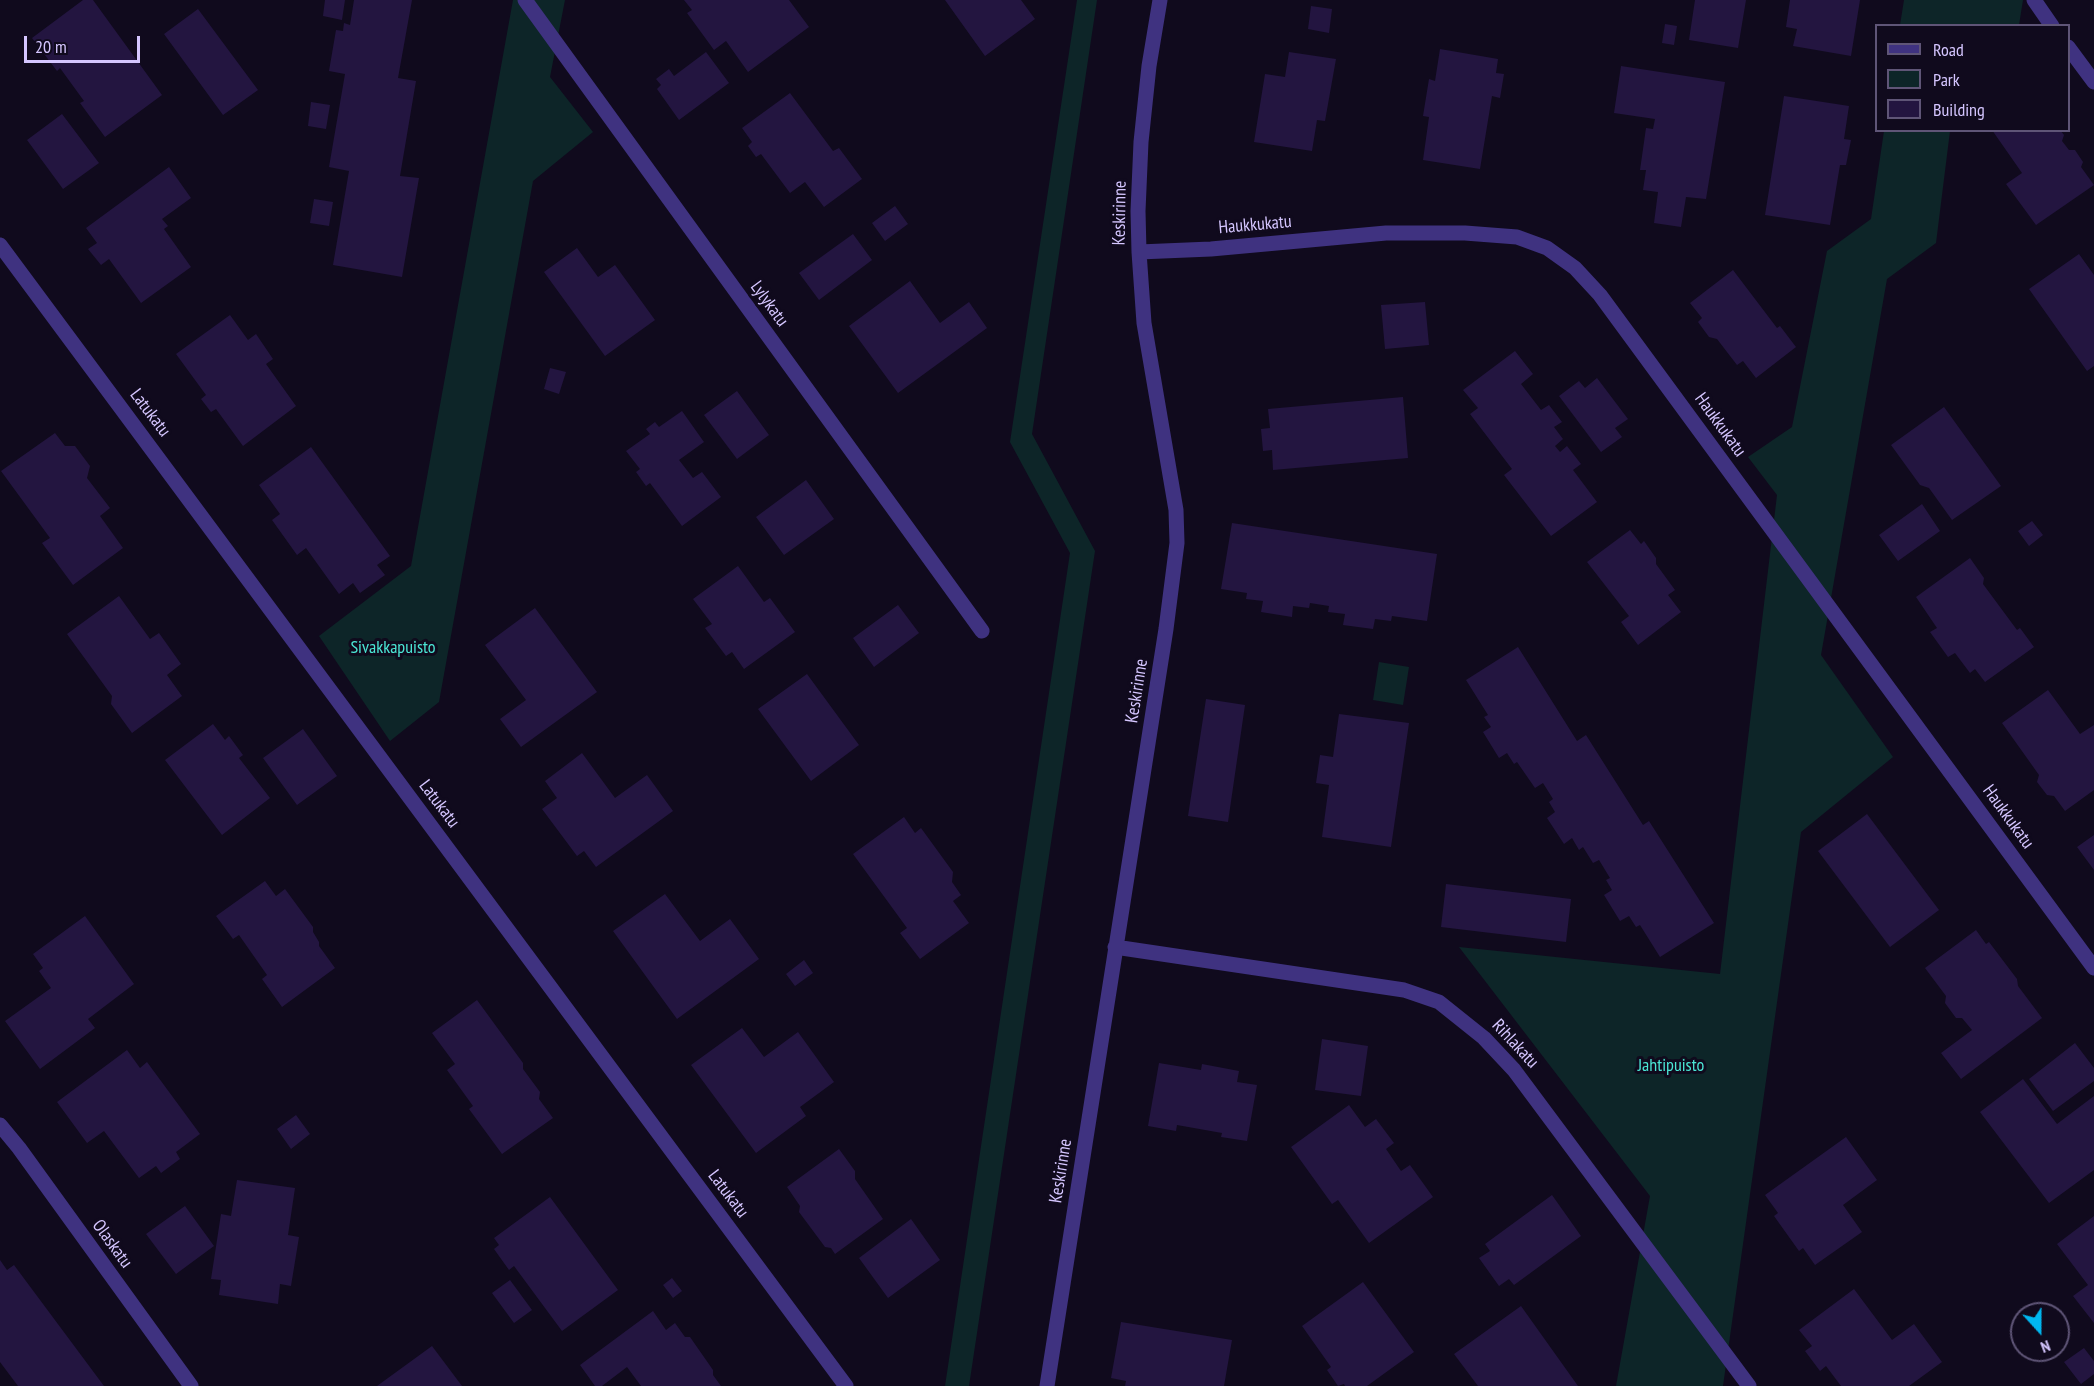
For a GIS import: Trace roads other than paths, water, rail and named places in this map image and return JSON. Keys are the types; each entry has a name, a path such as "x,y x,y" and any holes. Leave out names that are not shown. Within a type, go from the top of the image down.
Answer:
{"street":[{"name":"Lylykatu","path":"525,0 982,631"},
{"name":"Keskirinne","path":"1047,1386 1166,629 1177,543 1176,510 1144,323 1139,252 1138,211 1142,142 1149,66 1160,0"},
{"path":"2034,0 2051,24"},
{"path":"2070,50 2094,82"},
{"name":"Haukkukatu","path":"1139,252 1211,249 1386,233 1465,232 1517,237 1547,248 1575,268 1600,295 2094,968"},
{"name":"Latukatu","path":"0,245 846,1386"},
{"name":"Rihlakatu","path":"1115,947 1404,990 1439,1002 1484,1038 1514,1070 1749,1386"},
{"name":"Olaskatu","path":"0,1125 191,1386"}],"park label":[{"name":"Sivakkapuisto","path":"393,648"},
{"name":"Jahtipuisto","path":"1671,1066"}]}
